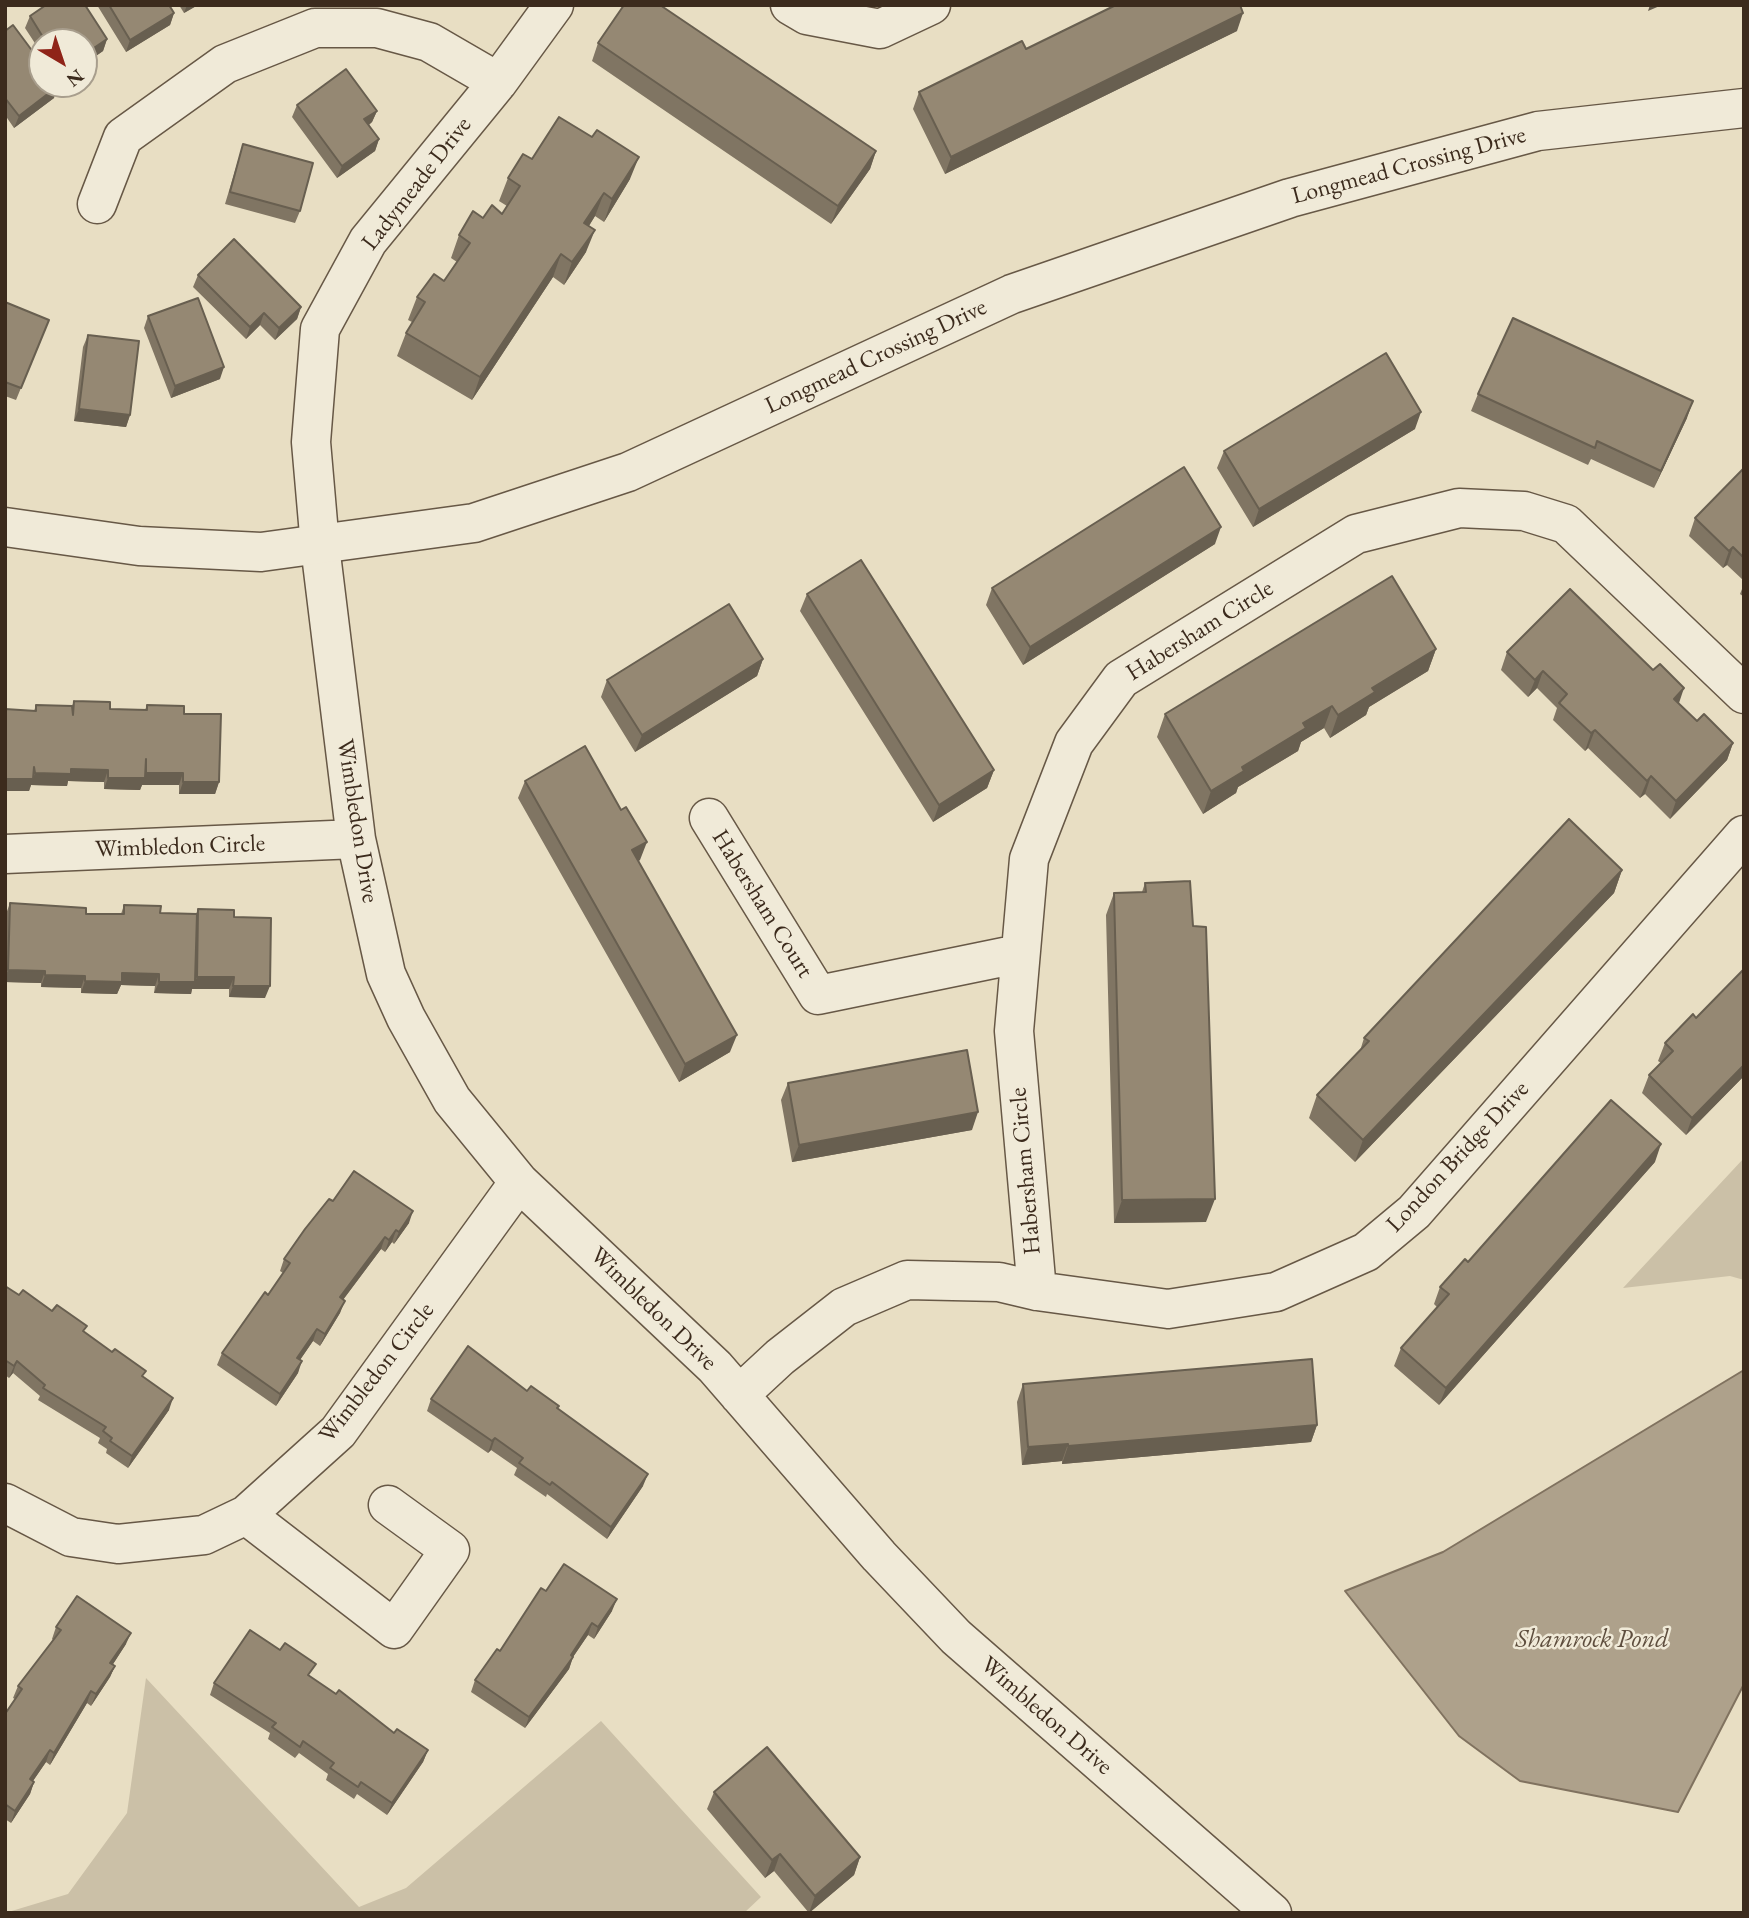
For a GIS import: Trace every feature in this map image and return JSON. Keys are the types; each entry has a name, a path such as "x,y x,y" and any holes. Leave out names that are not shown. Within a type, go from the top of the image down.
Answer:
{"street":[{"name":"Ladymeade Drive","path":"320,546 311,442 320,330 368,241 498,82 554,5"},
{"path":"790,5 807,15 880,29 931,5"},
{"path":"97,204 123,137 225,64 314,28 377,28 429,42 498,82"},
{"name":"Longmead Crossing Drive","path":"5,527 139,546 261,552 474,523 628,472 1012,295 1290,198 1538,131 1744,108"},
{"name":"Habersham Circle","path":"1037,1291 1013,1031 1018,954 1029,859 1074,743 1121,679 1356,534 1459,508 1524,511 1566,524 1744,694"},
{"name":"Wimbledon Drive","path":"320,546 356,839 386,974 406,1018 452,1100 519,1182 715,1367 879,1556 956,1637 1272,1913"},
{"name":"Habersham Court","path":"709,818 818,995 1018,954"},
{"name":"London Bridge Drive","path":"739,1395 780,1357 844,1307 907,1280 999,1282 1037,1291 1168,1309 1276,1292 1366,1252 1414,1212 1744,835"},
{"name":"Wimbledon Circle","path":"5,854 356,839"},
{"name":"Wimbledon Circle","path":"5,1503 71,1537 118,1544 204,1535 246,1515 338,1432 519,1182"},
{"path":"246,1515 394,1629 450,1550 388,1505"}],"shaded area":[{"path":"1744,1158 1744,1280 1730,1276 1623,1288"},
{"path":"146,1678 359,1907 406,1888 601,1721 761,1897 744,1913 5,1913 68,1894 127,1813"}],"water":[{"name":"Shamrock Pond","path":"1744,1370 1744,1684 1678,1812 1520,1781 1459,1736 1345,1591 1443,1552"}],"building":[{"path":"46,5 85,5 107,39 98,45 98,28 37,28 30,16"},
{"path":"109,5 169,5 174,13 130,40"},
{"path":"624,5 660,5 876,151 838,206 598,43"},
{"path":"1116,5 1240,5 1243,13 951,157 919,92 1022,41 1026,49"},
{"path":"13,25 28,45 28,98 42,98 19,116 5,98 5,31"},
{"path":"346,69 377,111 364,119 379,139 342,166 297,105"},
{"path":"559,117 592,137 597,130 639,157 612,199 604,193 584,223 595,230 572,262 561,254 480,377 406,333 425,302 417,297 434,274 444,281 470,243 459,235 473,211 483,218 492,205 502,214 520,186 508,178 523,154 532,159"},
{"path":"243,144 313,163 300,211 230,192"},
{"path":"234,239 301,307 279,328 264,313 250,327 198,275"},
{"path":"198,298 224,367 175,386 148,316"},
{"path":"5,302 49,320 21,388 5,382"},
{"path":"1513,318 1693,401 1661,471 1597,441 1595,448 1478,394"},
{"path":"88,335 139,341 130,415 79,409"},
{"path":"1386,353 1421,412 1259,509 1224,451"},
{"path":"1184,467 1221,527 1030,647 992,588"},
{"path":"1744,468 1744,558 1733,547 1729,551 1695,518"},
{"path":"861,560 994,770 939,805 807,594"},
{"path":"1392,576 1436,649 1372,688 1375,692 1338,715 1332,706 1303,723 1306,728 1242,767 1244,771 1211,791 1165,714"},
{"path":"1570,589 1653,670 1660,664 1684,688 1674,699 1697,721 1704,714 1733,743 1676,801 1651,776 1647,781 1595,730 1591,733 1559,703 1567,694 1543,671 1535,680 1507,652"},
{"path":"729,604 763,659 642,735 607,680"},
{"path":"74,701 110,702 110,709 147,710 147,705 184,706 184,714 221,714 219,782 183,782 183,773 146,773 146,759 145,778 108,778 108,770 71,769 71,774 35,773 34,767 33,779 5,779 5,709 36,711 36,705 72,706 73,715"},
{"path":"585,746 621,810 626,807 647,842 632,850 737,1035 685,1064 525,781"},
{"path":"1569,819 1622,870 1363,1140 1317,1095 1369,1041 1364,1038"},
{"path":"1190,881 1193,926 1206,927 1215,1199 1122,1200 1114,893 1146,892 1145,883"},
{"path":"10,903 86,908 86,914 124,914 124,905 161,906 160,913 197,914 195,982 159,982 159,974 122,973 122,982 85,981 85,976 45,975 45,971 8,970"},
{"path":"198,909 234,910 234,917 271,918 270,986 233,986 234,977 197,977"},
{"path":"1744,969 1744,1065 1692,1118 1649,1075 1673,1051 1665,1043 1693,1014 1696,1018"},
{"path":"967,1050 978,1112 799,1145 788,1083"},
{"path":"1611,1100 1661,1144 1446,1388 1401,1348 1449,1294 1440,1287 1465,1259 1468,1262"},
{"path":"354,1171 413,1211 399,1232 396,1230 389,1240 385,1237 340,1297 345,1301 325,1334 317,1329 297,1358 302,1361 280,1394 222,1353 265,1292 268,1295 290,1263 284,1259 305,1229 329,1199 333,1201"},
{"path":"5,1286 19,1295 23,1290 52,1311 57,1305 87,1326 83,1331 112,1352 115,1349 146,1371 142,1376 173,1398 132,1456 110,1441 112,1438 103,1431 106,1427 43,1388 45,1385 17,1361 14,1366 5,1360"},
{"path":"468,1346 527,1391 531,1386 648,1474 611,1527 552,1482 550,1485 519,1463 523,1458 495,1438 492,1441 431,1399"},
{"path":"1312,1359 1317,1425 1028,1447 1023,1384"},
{"path":"564,1564 617,1599 598,1627 592,1623 571,1655 573,1657 529,1717 475,1680 497,1649 500,1651 541,1588 546,1591"},
{"path":"77,1596 131,1633 110,1663 115,1666 96,1694 91,1691 54,1753 50,1750 30,1779 34,1782 15,1811 5,1804 5,1714 22,1689 18,1686 61,1630 56,1627"},
{"path":"250,1630 280,1650 285,1643 316,1664 308,1675 336,1694 339,1690 394,1733 397,1729 428,1750 392,1803 361,1782 358,1787 330,1768 334,1763 303,1741 300,1747 272,1727 276,1723 214,1683"},
{"path":"767,1747 860,1857 815,1896 780,1854 772,1860 714,1792"}]}
